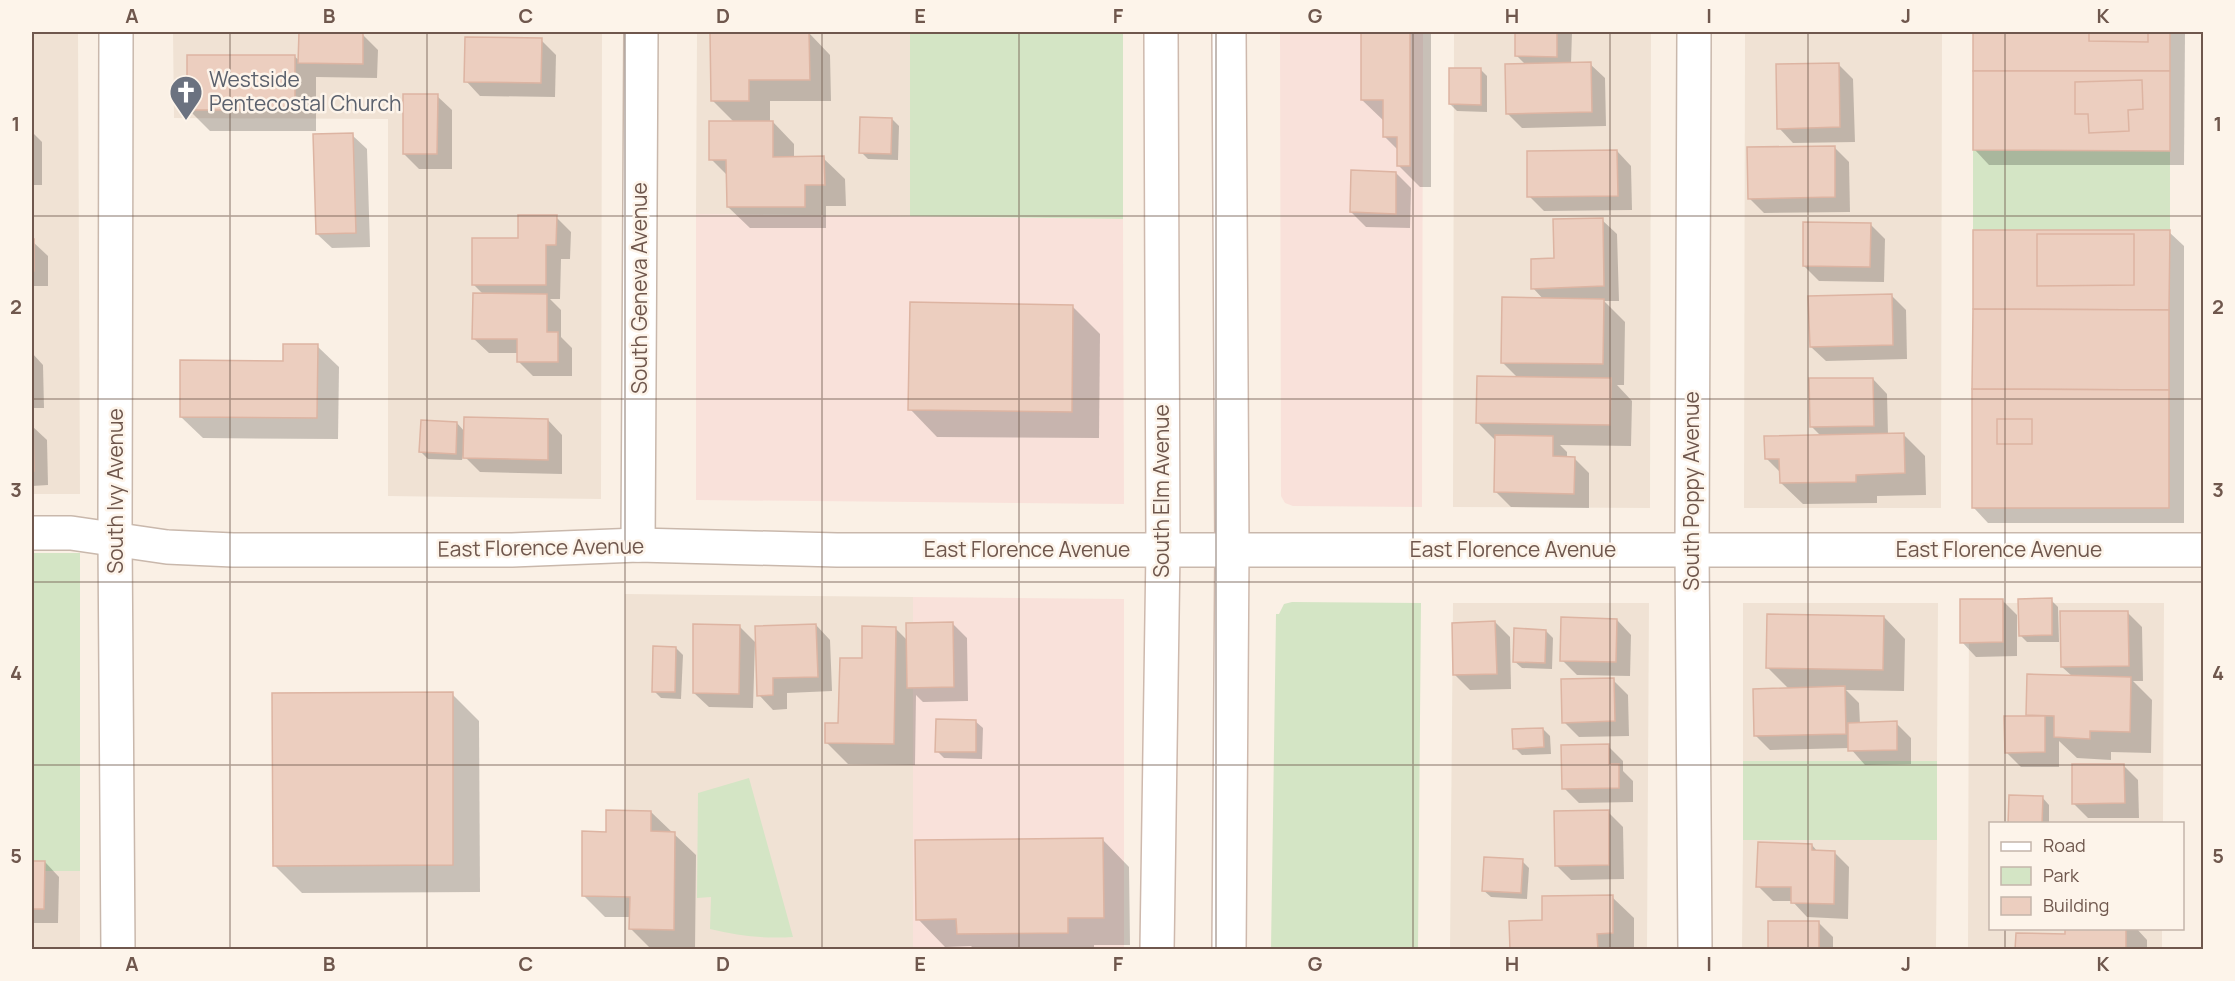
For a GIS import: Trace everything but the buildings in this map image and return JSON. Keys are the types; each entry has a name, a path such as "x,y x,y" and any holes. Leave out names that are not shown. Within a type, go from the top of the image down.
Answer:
{"street":[{"name":"South Ivy Avenue","path":"116,32 115,538 118,950"},
{"name":"South Geneva Avenue","path":"638,545 640,32"},
{"name":"South Elm Avenue","path":"1157,950 1163,550 1161,32"},
{"path":"1229,32 1232,550 1229,950"},
{"name":"South Poppy Avenue","path":"1694,32 1692,550 1695,950"},
{"name":"East Florence Avenue","path":"32,533 70,533 167,547 233,550 512,550 638,545 837,550 2204,550"}],"shaded area":[{"path":"32,32 78,32 80,494 32,494"},
{"path":"173,32 602,32 601,499 388,496 388,119 174,118"},
{"path":"697,32 910,32 910,216 696,214"},
{"path":"1280,32 1423,32 1422,507 1293,506 1285,503 1281,496"},
{"path":"1454,32 1651,32 1650,508 1453,507"},
{"path":"1745,32 1942,32 1941,508 1744,508"},
{"path":"696,214 1123,219 1124,504 696,500"},
{"path":"625,594 913,597 913,949 625,950"},
{"path":"913,597 1124,599 1124,949 913,949"},
{"path":"1453,603 1649,603 1647,949 1450,950"},
{"path":"1743,603 1938,603 1937,761 1743,761"},
{"path":"1969,603 2164,603 2163,822 1989,822 1989,930 2162,930 2162,949 1968,949"},
{"path":"1743,840 1937,840 1936,949 1742,950"},
{"path":"32,871 80,871 80,949 32,949"}],"green space":[{"path":"910,32 1123,32 1123,219 910,216"},
{"path":"1973,150 2170,151 2170,230 1973,230"},
{"path":"32,553 80,553 80,871 32,871"},
{"path":"1292,602 1421,603 1418,949 1271,949 1276,614 1279,614 1284,604"},
{"path":"1743,761 1937,761 1937,840 1743,840"},
{"path":"749,778 793,937 751,936 710,929 711,897 697,898 698,793"}],"place":[{"name":"Westside Pentecostal Church","path":"186,121"}]}
